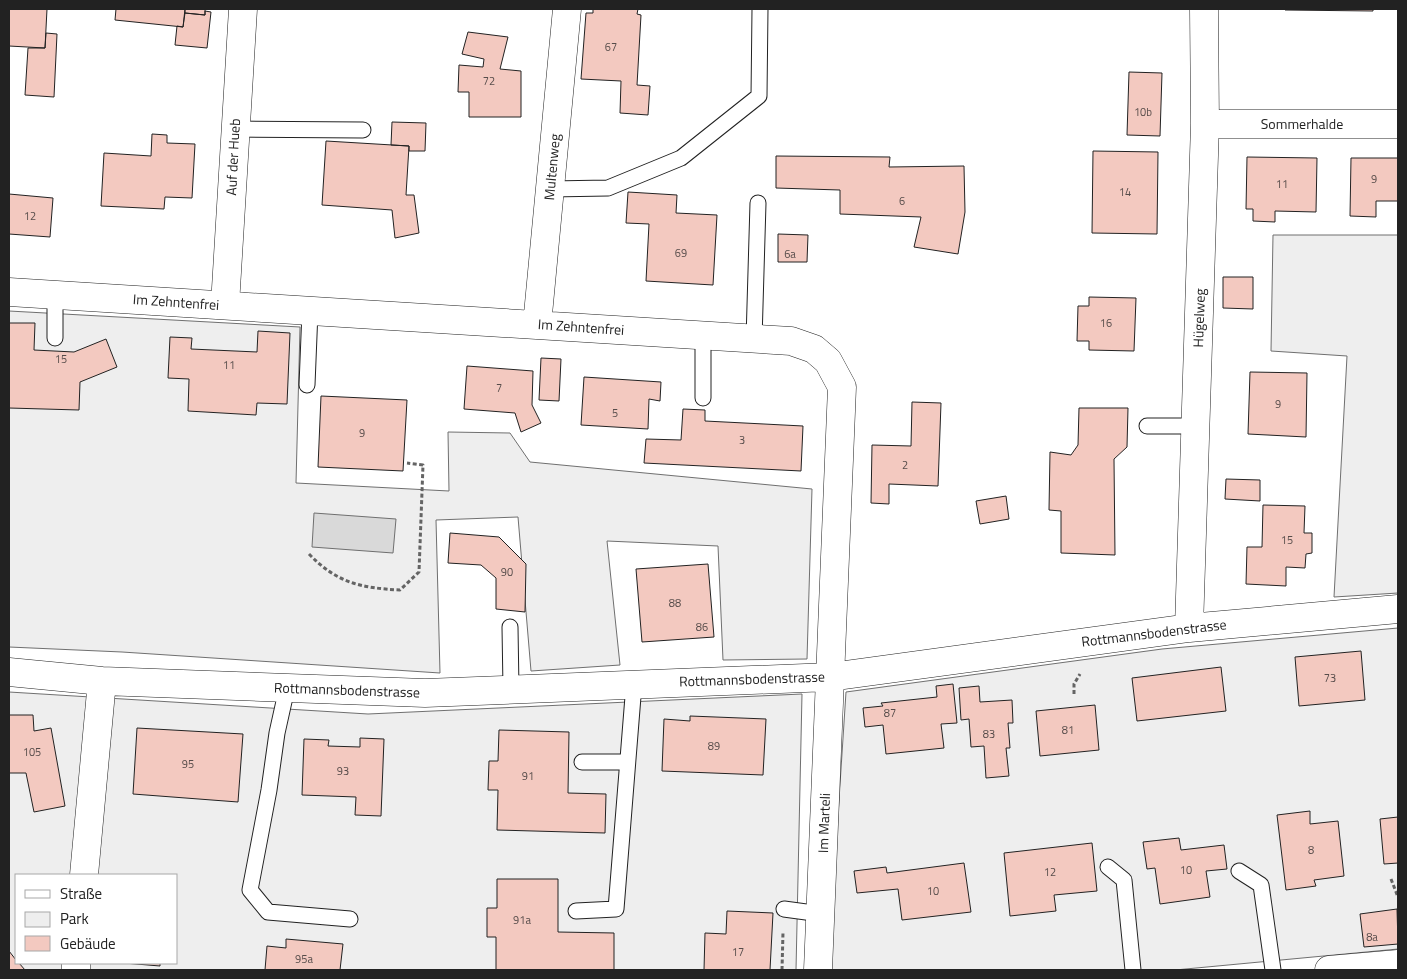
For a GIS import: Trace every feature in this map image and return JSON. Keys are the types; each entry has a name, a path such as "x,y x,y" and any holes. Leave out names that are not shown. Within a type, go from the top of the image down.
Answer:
{"street":[{"name":"Auf der Hueb","path":"224,305 243,9"},
{"name":"Multenweg","path":"537,324 567,9"},
{"name":"Hügelweg","path":"1189,628 1205,124 1204,9"},
{"name":"Sommerhalde","path":"1205,124 1398,124"},
{"name":"Im Zehntenfrei","path":"9,292 791,341 814,349 828,361 842,387 830,676"},
{"name":"Rottmannsbodenstrasse","path":"9,672 102,681 425,693 830,676 1189,628 1398,608"},
{"name":"Im Marteli","path":"818,970 830,676"},
{"path":"84,874 102,681"},
{"path":"1329,970 1398,964"}],"lane":[{"path":"550,189 608,188 681,158 759,96 760,9"},
{"path":"235,129 363,130"},
{"path":"754,340 758,203"},
{"path":"55,294 55,338"},
{"path":"307,385 310,310"},
{"path":"703,336 703,398"},
{"path":"1147,426 1196,426"},
{"path":"510,627 511,689"},
{"path":"576,910 616,909 634,684"},
{"path":"287,688 277,733 269,790 250,890 268,912 350,918"},
{"path":"582,762 628,762"},
{"path":"1108,866 1124,880 1133,970"},
{"path":"1239,871 1261,885 1272,970"},
{"path":"784,909 821,914"}],"path":[{"path":"309,554 323,568 344,580 370,588 400,590 418,572 423,465 407,464"},
{"path":"1391,879 1398,897"},
{"path":"782,970 784,909"}],"green space":[{"path":"1273,235 1398,235 1398,593 1334,597 1347,356 1271,351"},
{"path":"9,311 300,327 296,483 449,491 448,432 510,433 530,462 812,489 807,659 723,660 718,546 607,541 620,665 531,671 518,517 436,520 440,673 122,652 9,647"},
{"path":"1398,628 1398,949 1175,970 828,970 846,692 1162,649"},
{"path":"9,692 368,714 802,694 796,970 9,970"}],"shaded area":[{"path":"314,513 396,519 393,553 312,547"}],"building":[{"path":"9,9 47,9 45,48 9,46"},
{"path":"116,9 185,9 183,27 115,20"},
{"path":"185,9 205,9 205,15 185,13"},
{"path":"593,9 638,9 637,14 641,15 637,85 650,86 648,115 620,113 621,81 581,79 586,13 593,13"},
{"path":"1373,9 1373,11 1285,10"},
{"path":"205,11 211,12 207,48 175,45 177,26 183,27 185,13 205,15"},
{"path":"468,32 508,37 500,69 521,71 521,117 469,117 469,92 458,92 459,65 483,67 484,59 462,54"},
{"path":"46,33 57,34 54,97 25,95 28,48 45,48"},
{"path":"1129,72 1162,73 1160,136 1127,135"},
{"path":"392,122 426,123 425,151 409,151 409,146 391,145"},
{"path":"152,134 167,135 167,143 195,144 192,198 165,197 164,209 101,206 104,153 151,156"},
{"path":"326,141 409,146 406,195 414,195 419,233 395,238 392,210 322,205"},
{"path":"1093,151 1158,152 1157,234 1092,233"},
{"path":"776,156 890,157 889,167 964,166 965,212 958,254 914,247 921,217 840,214 840,190 776,188"},
{"path":"1247,157 1317,158 1316,212 1275,211 1275,222 1253,221 1253,209 1246,209"},
{"path":"1351,158 1398,158 1398,201 1376,201 1376,217 1350,216"},
{"path":"628,192 677,195 676,213 717,215 713,285 646,281 649,224 626,223"},
{"path":"9,194 53,198 50,237 9,234"},
{"path":"778,234 808,235 807,262 778,262"},
{"path":"1223,277 1253,277 1253,309 1223,308"},
{"path":"1089,297 1136,298 1134,351 1089,350 1089,341 1077,341 1078,306 1089,306"},
{"path":"9,323 35,323 34,350 74,352 106,339 117,367 80,382 79,410 9,408"},
{"path":"258,331 290,333 287,404 257,403 256,415 188,411 189,379 168,378 170,337 192,338 191,349 257,352"},
{"path":"541,358 561,359 559,401 539,400"},
{"path":"467,366 533,371 532,405 541,423 521,432 515,413 464,409"},
{"path":"1250,372 1307,373 1306,437 1248,434"},
{"path":"584,377 661,382 660,401 649,399 648,429 581,425"},
{"path":"321,396 407,400 403,471 318,467"},
{"path":"912,402 941,403 938,486 889,484 889,504 871,503 872,445 911,446"},
{"path":"1079,408 1128,408 1127,447 1114,459 1115,555 1061,553 1061,511 1049,510 1050,452 1071,455 1078,445"},
{"path":"683,409 705,410 705,421 803,426 801,471 644,463 646,439 681,440"},
{"path":"1226,479 1260,480 1260,501 1225,499"},
{"path":"1006,496 1009,519 980,524 976,501"},
{"path":"1263,505 1305,506 1304,533 1312,533 1312,553 1306,554 1305,568 1286,567 1286,586 1246,584 1247,547 1262,547"},
{"path":"450,533 499,537 526,564 525,612 496,609 496,578 481,565 448,563"},
{"path":"708,564 714,637 642,642 636,569"},
{"path":"1361,651 1365,700 1299,706 1295,657"},
{"path":"1221,667 1226,711 1137,721 1132,678"},
{"path":"953,684 957,723 941,724 944,748 886,754 883,725 865,727 863,708 883,706 881,703 937,697 936,686"},
{"path":"979,686 980,702 1012,700 1013,723 1008,723 1010,748 1006,748 1009,776 986,778 984,746 971,747 969,719 961,720 959,688"},
{"path":"1095,705 1099,750 1040,756 1036,711"},
{"path":"9,715 33,715 34,731 51,728 65,806 34,812 26,773 9,773"},
{"path":"690,716 766,719 763,775 662,771 664,719 690,721"},
{"path":"137,728 243,734 238,802 133,794"},
{"path":"499,730 569,732 568,793 606,794 605,833 497,830 498,790 488,790 489,761 498,761"},
{"path":"360,738 384,739 381,816 355,815 356,797 302,795 304,739 329,740 328,746 360,747"},
{"path":"1310,811 1310,824 1338,821 1344,876 1314,880 1316,886 1286,890 1277,815"},
{"path":"1398,817 1398,863 1384,864 1380,819"},
{"path":"1179,838 1181,850 1224,845 1227,869 1206,871 1210,897 1160,904 1155,868 1147,869 1143,842"},
{"path":"1092,843 1097,891 1054,895 1056,911 1010,916 1004,853"},
{"path":"964,863 971,912 902,920 898,889 857,893 854,871 886,867 887,873"},
{"path":"497,879 558,879 558,932 614,933 614,970 496,970 496,937 487,937 487,908 497,908"},
{"path":"1397,909 1398,944 1364,947 1360,914"},
{"path":"727,911 773,913 770,970 704,970 705,933 726,934"},
{"path":"286,939 343,944 340,970 265,970 267,946 286,948"},
{"path":"9,951 15,959 15,964 20,964 25,970 9,970"},
{"path":"136,964 160,964 160,966"}]}
